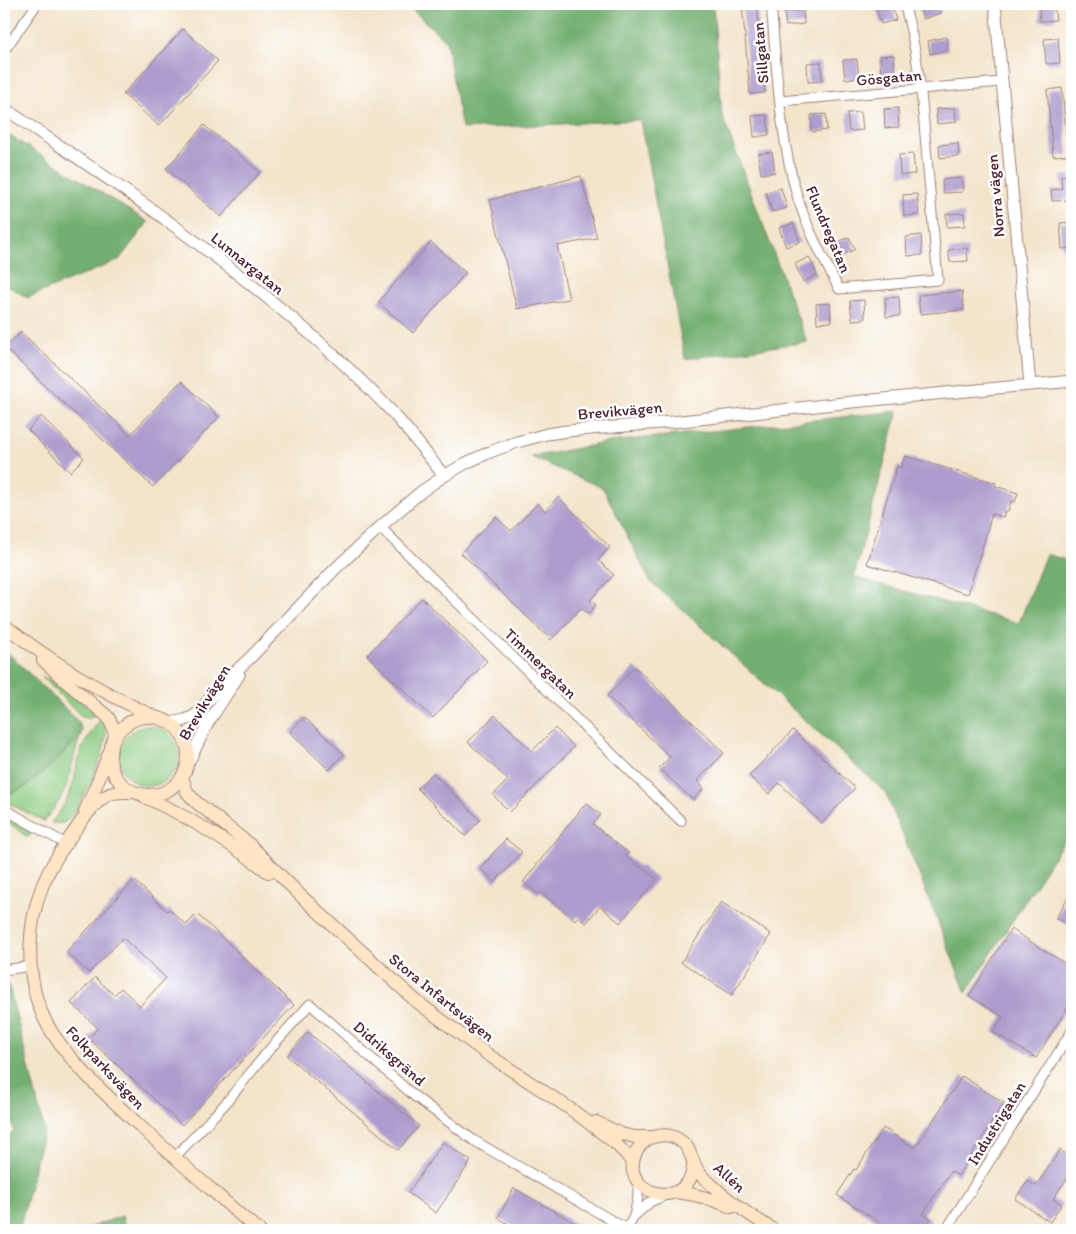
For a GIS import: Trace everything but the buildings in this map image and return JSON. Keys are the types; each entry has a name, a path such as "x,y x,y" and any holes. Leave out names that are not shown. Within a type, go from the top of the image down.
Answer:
{"main road":[{"path":"4,624 64,680 108,717 115,736"},
{"path":"16,634 81,679 121,701 163,719 176,727 188,747 188,763 177,784 164,793 148,796 136,793 119,782 111,768 110,751 115,736 126,724 140,718 156,717"},
{"name":"Folkparksvägen","path":"78,826 110,751"},
{"name":"Stora Infartsvägen","path":"182,777 187,792 196,802 249,844 301,896 416,1001 487,1054 572,1110 616,1143 633,1164"},
{"name":"Folkparksvägen","path":"136,793 115,792 101,799 78,826 53,863 38,895 32,919 30,941 34,987 39,1004 52,1032 65,1050 113,1101 174,1158 259,1230"},
{"name":"Stora Infartsvägen","path":"136,793 168,807 206,829 239,850 301,896"},
{"name":"Stora Infartsvägen","path":"572,1110 621,1134 635,1137 653,1137"},
{"path":"664,1135 676,1138 685,1145 689,1149 693,1160 691,1177 684,1186 670,1193 655,1194 638,1181 633,1164 636,1153 647,1140 664,1135"},
{"name":"Allén","path":"693,1160 702,1176 719,1192 774,1230"},
{"name":"Allén","path":"670,1193 692,1193 750,1215"}],"street":[{"path":"4,51 36,4"},
{"name":"Sillgatan","path":"771,4 780,100"},
{"path":"904,4 916,50 921,90"},
{"name":"Norra vägen","path":"995,4 1030,385"},
{"name":"Gösgatan","path":"780,100 1001,82"},
{"name":"Flundregatan","path":"780,100 783,138 799,200 812,234 839,289 938,280 921,90"},
{"name":"Lunnargatan","path":"4,108 161,216 254,286 328,351 392,412 444,476"},
{"name":"Brevikvägen","path":"170,723 192,718 221,685 250,658 335,569 422,491 466,462 490,452 517,442 560,432 1072,381"},
{"name":"Timmergatan","path":"380,527 681,822"},
{"name":"Brevikvägen","path":"188,763 208,723 250,658"},
{"path":"4,809 66,844"},
{"path":"4,970 31,966"},
{"name":"Didriksgränd","path":"174,1158 226,1104 269,1050 310,1004 413,1095 473,1140 628,1230"},
{"name":"Industrigatan","path":"946,1230 1072,1032"},
{"path":"628,1230 634,1216 638,1197 638,1181"},
{"path":"634,1216 650,1202 670,1193"}],"green space":[{"path":"406,4 713,4 722,115 807,342 685,359 640,120 462,129 446,41"},
{"path":"4,132 148,222 119,260 27,298 4,283"},
{"path":"898,411 854,577 1019,623 1046,554 1072,562 1072,829 966,993 885,792 650,581 603,488 531,457 610,442"},
{"path":"4,649 79,722 82,731 80,737 46,770 25,787 6,795 4,795"},
{"path":"41,676 57,684 97,713 90,717 81,716"},
{"path":"101,719 106,730 105,742 91,781 70,818 63,823 51,823 61,810 68,796 84,745"},
{"path":"143,726 155,726 166,731 174,739 179,750 177,768 166,781 155,786 143,786 132,781 124,773 119,762 119,750 124,739 132,731"},
{"path":"80,737 65,789 44,821 4,801 4,795 25,787 46,770"},
{"path":"4,815 30,831 30,836 27,837 11,824 4,821"},
{"path":"8,982 44,1129 19,1230 4,1230 4,1141 14,1130 4,1105 4,983"},
{"path":"122,1216 126,1230 82,1230"}]}
